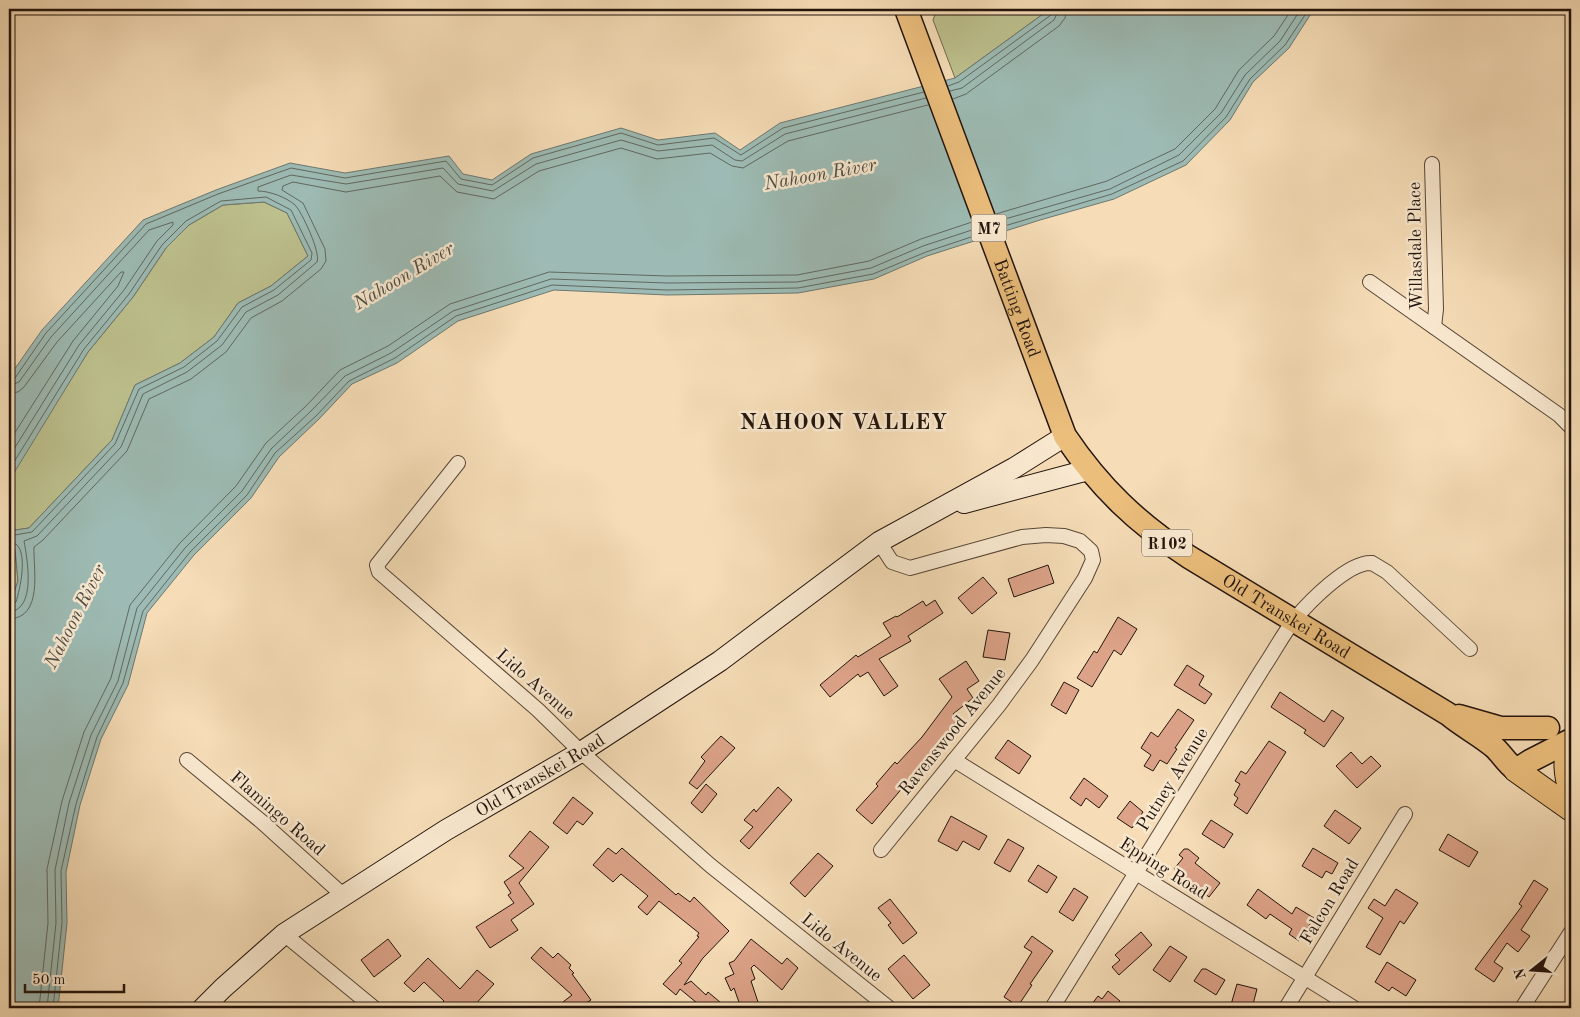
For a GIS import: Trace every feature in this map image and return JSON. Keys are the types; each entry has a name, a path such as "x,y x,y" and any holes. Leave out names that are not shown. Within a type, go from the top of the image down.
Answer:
{"highway":[{"path":"1571,741 1566,761 1566,772 1571,792"},
{"path":"1513,758 1571,792"},
{"path":"1513,758 1571,809"}],"main road":[{"name":"Batting Road","path":"907,9 1065,436"},
{"name":"Old Transkei Road","path":"204,1008 223,988 284,934 471,814 581,752 720,661 879,542 1014,468 1065,436 1088,470 1114,500 1154,534 1448,714 1462,726 1513,758"},
{"name":"Old Transkei Road","path":"934,511 1088,470"},
{"path":"1448,714 1501,728 1548,728 1571,725"},
{"path":"1513,758 1548,728"},
{"path":"1513,758 1571,741"}],"street":[{"name":"Willasdale Place","path":"1432,164 1436,309 1434,327"},
{"name":"Willasdale Place","path":"1370,282 1559,414 1571,426"},
{"name":"Lido Avenue","path":"458,463 377,565 377,568 711,866 889,1008"},
{"name":"Ravenswood Avenue","path":"879,542 892,562 910,568 1022,537 1064,536 1080,541 1093,555 1092,565 1050,632 999,705 880,850"},
{"name":"Putney Avenue","path":"1052,1008 1294,620 1311,601 1358,565 1372,563 1387,572 1470,648"},
{"name":"Flamingo Road","path":"187,760 262,822 344,896"},
{"name":"Epping Road","path":"954,760 1354,1008"},
{"name":"Falcon Road","path":"1286,1008 1405,814"},
{"path":"1522,1008 1571,932"},
{"path":"284,934 374,1008"}],"green space":[{"path":"937,9 1050,9 955,78 933,20"},
{"path":"264,202 287,213 308,256 271,286 238,303 214,337 180,363 135,385 112,440 29,528 9,531 9,481 22,457 88,352 133,297 166,248 189,225 223,205"},
{"path":"15,549 18,581 9,607 9,550"}],"water":[{"name":"Nahoon River","path":"1050,9 1314,9 1289,48 1253,82 1230,120 1186,165 1114,199 927,256 874,279 798,293 667,295 554,290 458,321 397,363 352,384 279,457 251,498 194,555 147,613 128,685 101,739 80,805 66,872 67,923 58,1008 9,1008 9,607 18,581 15,549 9,550 9,531 29,528 112,440 135,385 180,363 214,337 238,303 271,286 308,256 287,213 264,202 223,205 189,225 166,248 133,297 88,352 9,481 9,377 42,330 143,220 216,190 290,163 345,173 449,156 463,174 492,180 531,154 621,128 658,140 715,133 740,150 780,123 955,78"}],"building":[{"path":"1048,565 1054,583 1014,597 1008,579"},
{"path":"983,577 997,593 972,614 958,598"},
{"path":"935,600 943,613 908,636 911,641 879,659 898,686 884,696 868,672 860,677 858,674 830,697 820,685 856,655 858,657 891,636 883,623 923,601 926,606"},
{"path":"1118,617 1137,629 1121,655 1114,650 1092,687 1077,678 1094,651 1097,653"},
{"path":"988,630 1010,633 1005,660 983,657"},
{"path":"966,661 979,681 967,689 973,698 953,714 958,718 935,749 872,824 856,810 878,786 876,784 895,762 897,764 922,737 952,697 939,679"},
{"path":"1187,665 1204,676 1199,685 1212,694 1205,704 1174,685"},
{"path":"1064,682 1079,690 1066,714 1051,705"},
{"path":"1280,692 1324,722 1332,710 1344,718 1324,747 1304,733 1306,730 1271,707"},
{"path":"1178,709 1194,720 1175,748 1177,749 1167,764 1160,760 1153,771 1144,766 1151,755 1141,748 1151,732 1158,737"},
{"path":"721,736 735,748 697,789 689,783 705,761 701,757"},
{"path":"1008,740 1031,756 1019,774 995,758"},
{"path":"1269,741 1286,752 1247,814 1234,805 1238,798 1234,795 1240,784 1235,781 1241,771 1246,774"},
{"path":"1351,752 1362,764 1371,756 1381,766 1357,788 1336,766"},
{"path":"1084,778 1108,796 1099,808 1086,798 1081,806 1070,798"},
{"path":"706,784 717,794 702,813 691,803"},
{"path":"778,787 792,800 749,849 740,841 753,827 744,820 754,809 756,812"},
{"path":"573,797 593,813 583,825 577,821 567,834 553,823"},
{"path":"1130,801 1143,812 1132,828 1117,818"},
{"path":"1335,810 1361,828 1349,844 1324,826"},
{"path":"951,816 987,836 979,850 963,841 957,851 938,841"},
{"path":"1211,820 1233,834 1224,848 1202,834"},
{"path":"530,831 549,847 519,883 534,904 511,920 518,930 490,948 476,927 514,903 508,895 511,893 504,882 524,868 509,856"},
{"path":"1448,834 1478,852 1469,867 1439,850"},
{"path":"1008,839 1024,848 1010,872 994,863"},
{"path":"608,848 616,854 622,848 676,895 678,893 690,902 694,897 729,931 703,958 684,985 691,981 706,995 708,992 727,1008 703,1008 680,989 676,995 663,984 682,963 679,961 699,937 697,936 699,933 659,901 647,915 638,907 648,896 621,874 613,882 593,865"},
{"path":"1313,848 1338,863 1332,874 1326,871 1322,878 1302,866"},
{"path":"1184,849 1188,849 1199,858 1195,863 1220,883 1209,897 1174,869 1183,858 1179,855"},
{"path":"818,853 833,866 805,897 790,883"},
{"path":"1038,865 1057,877 1047,893 1028,881"},
{"path":"1534,880 1548,889 1521,930 1530,936 1518,952 1507,943 1494,962 1503,968 1494,982 1475,969 1522,906 1519,904"},
{"path":"1074,888 1088,897 1073,921 1059,912"},
{"path":"1258,889 1292,914 1296,907 1314,918 1299,941 1289,934 1292,929 1270,914 1266,919 1247,905"},
{"path":"1396,889 1418,903 1404,924 1400,921 1380,955 1366,947 1383,918 1368,908 1374,899 1385,906"},
{"path":"890,899 917,933 903,944 888,925 891,923 878,908"},
{"path":"1141,932 1152,945 1119,975 1112,967 1120,960 1115,955"},
{"path":"1032,936 1053,951 1030,984 1032,985 1018,1006 1004,997 1032,952 1024,947"},
{"path":"388,939 401,956 374,977 361,960"},
{"path":"751,939 782,964 787,958 798,968 782,990 754,965 751,968 755,979 751,981 760,1008 741,1008 734,988 731,991 725,978 734,974 729,963 734,961"},
{"path":"1170,946 1187,957 1170,982 1153,970"},
{"path":"541,947 553,958 558,953 571,965 569,968 574,973 572,974 591,1000 586,1003 590,1008 567,1008 563,1002 572,995 531,958"},
{"path":"904,955 930,985 913,999 888,969"},
{"path":"428,958 460,989 477,970 494,984 472,1008 437,1008 444,1001 424,982 414,992 404,983"},
{"path":"1387,962 1416,980 1406,996 1392,987 1389,991 1375,982"},
{"path":"1202,969 1206,969 1225,980 1216,995 1194,981"},
{"path":"1237,984 1257,989 1252,1008 1230,1008"},
{"path":"1108,991 1120,1001 1115,1008 1089,1008 1098,996 1102,999"}],"district":[{"name":"NAHOON VALLEY","path":"844,421"}]}
